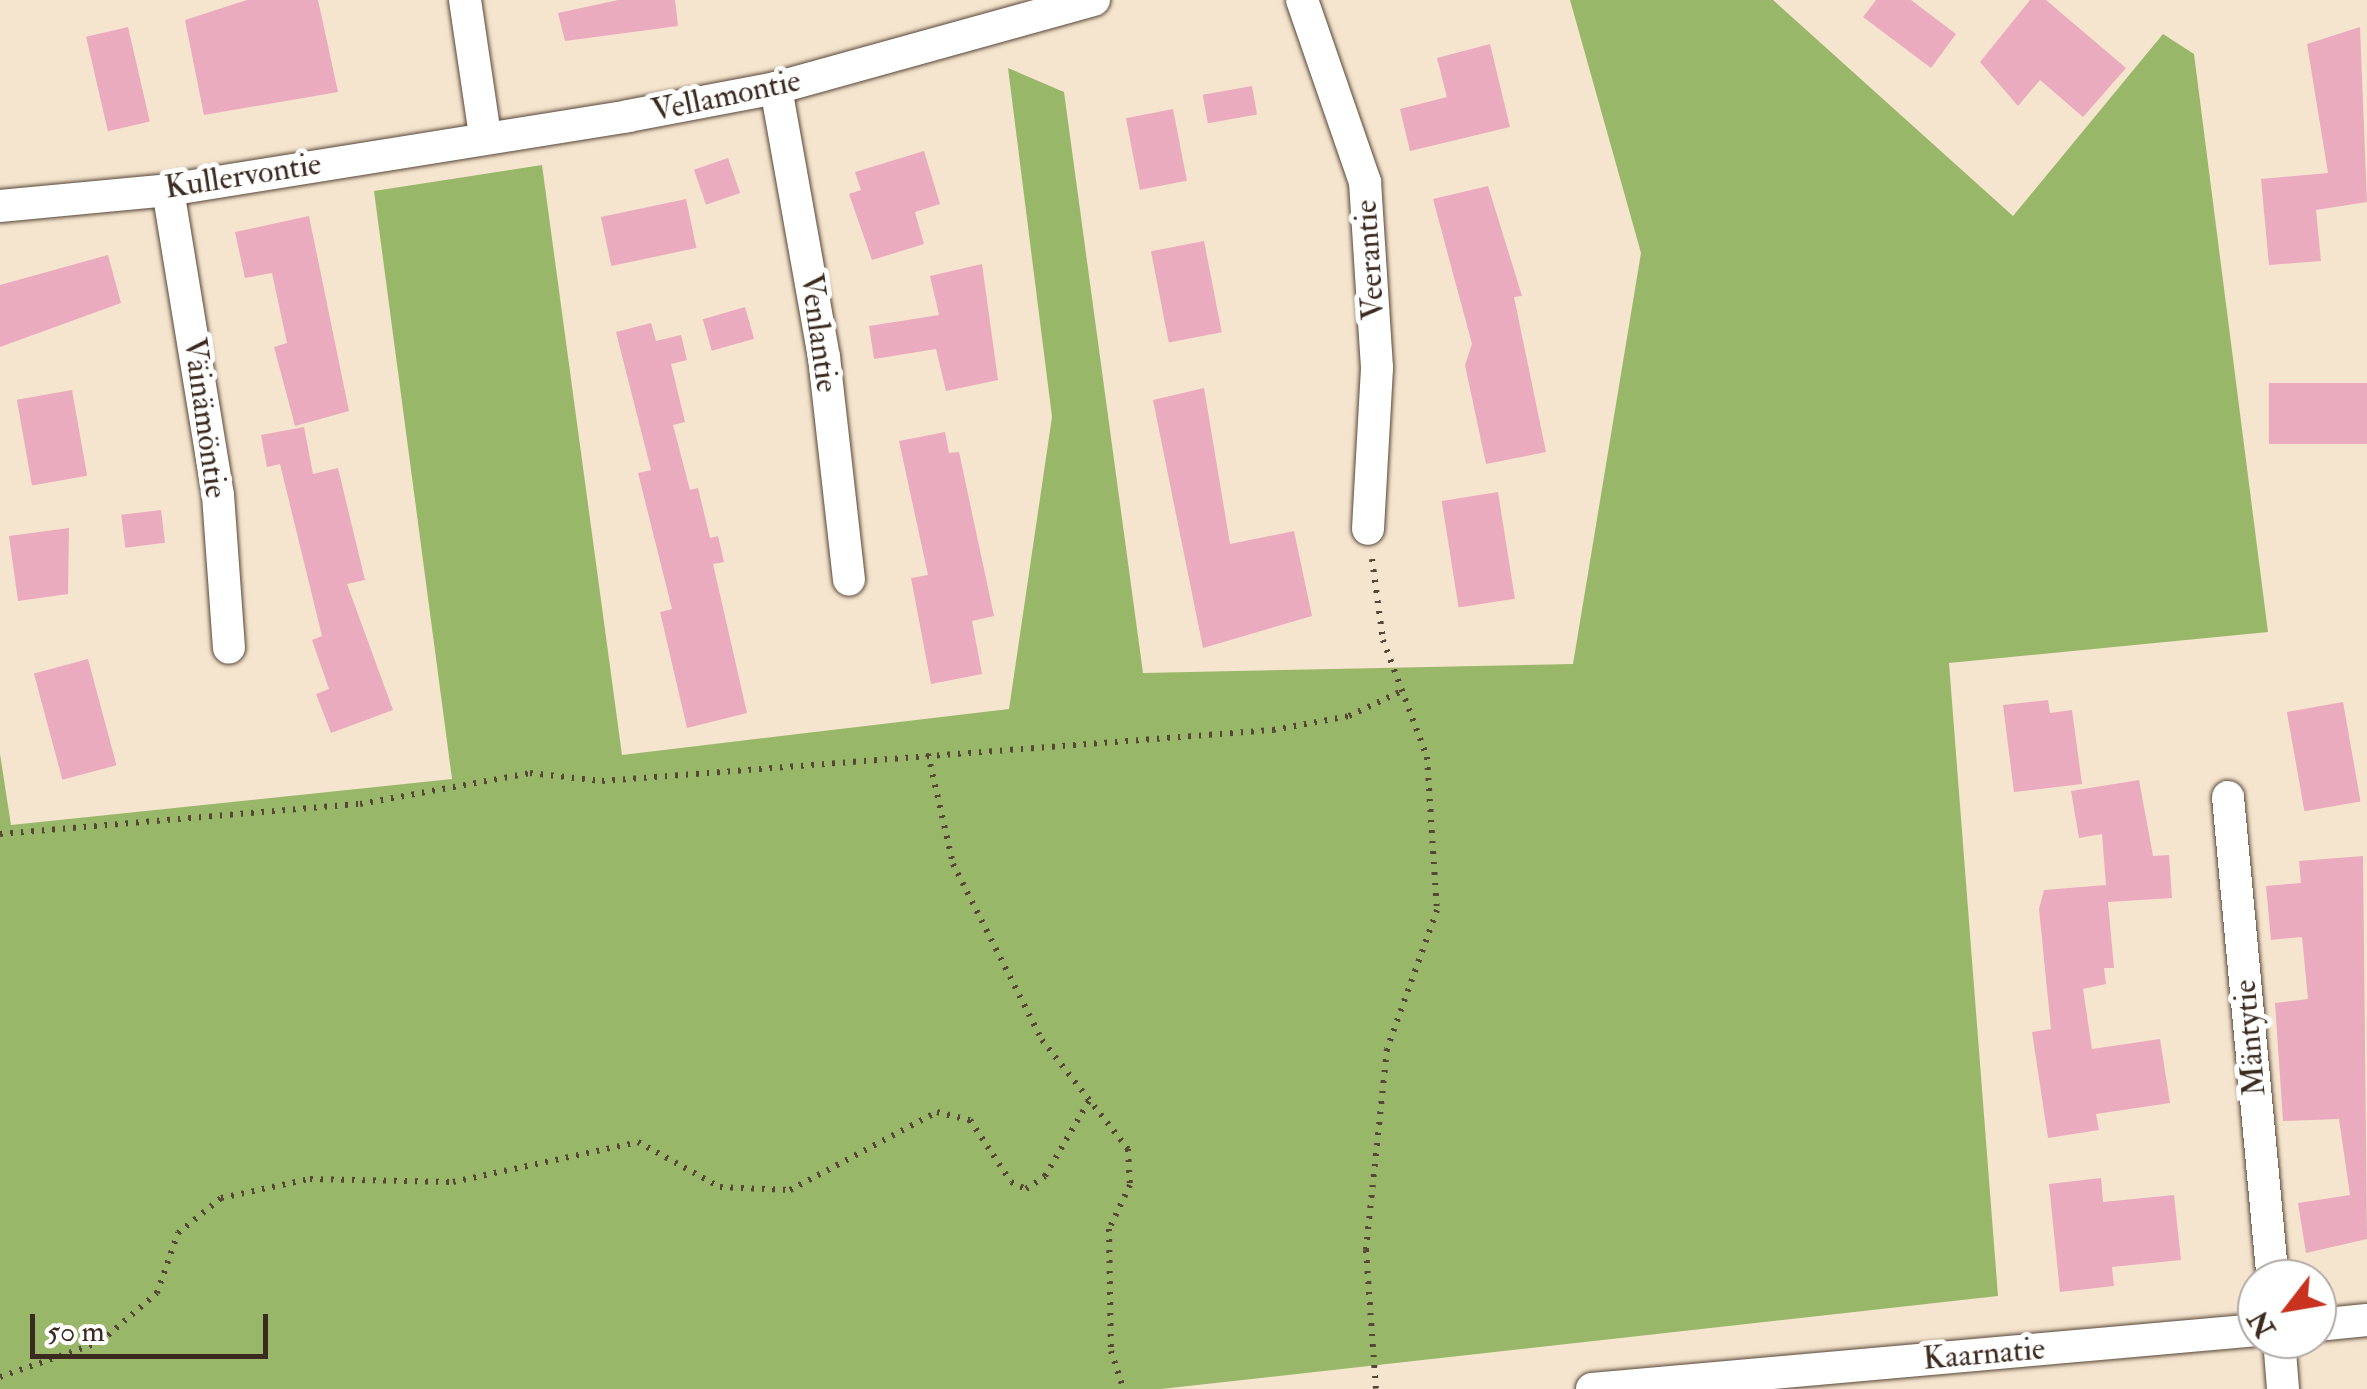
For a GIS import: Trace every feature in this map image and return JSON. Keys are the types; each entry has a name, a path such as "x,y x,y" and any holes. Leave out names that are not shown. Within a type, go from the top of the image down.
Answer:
{"street":[{"path":"465,0 485,135"},
{"name":"Vellamontie","path":"485,135 776,88 1094,0"},
{"name":"Veerantie","path":"1302,0 1364,182 1377,368 1368,529"},
{"name":"Venlantie","path":"776,88 824,356 849,580"},
{"name":"Kullervontie","path":"0,206 168,190 485,135"},
{"name":"Väinämöntie","path":"168,190 218,495 229,648"},
{"name":"Mäntytie","path":"2228,797 2271,1259"},
{"path":"2337,1323 2367,1320"},
{"name":"Kaarnatie","path":"1592,1389 1754,1382 2237,1332"},
{"path":"2281,1359 2284,1389"}],"path":[{"path":"1368,529 1383,640 1427,757 1437,910 1387,1049 1366,1250 1376,1389"},
{"path":"0,834 360,804 530,773 602,781 1316,726 1402,691"},
{"path":"928,754 952,864 1042,1040 1128,1150 1130,1185 1110,1230 1112,1351 1124,1389"},
{"path":"0,1377 100,1342 157,1293 178,1233 221,1198 310,1180 452,1182 638,1142 720,1187 790,1190 936,1112 970,1120 1010,1182 1026,1188 1045,1176 1090,1100"}],"green space":[{"path":"1570,0 1773,0 2013,216 2163,34 2194,54 2268,632 1949,663 1998,1296 1161,1389 0,1389 0,754 11,825 452,779 374,191 542,165 622,755 1009,709 1052,417 1008,68 1064,92 1143,673 1573,664 1641,253"}],"building":[{"path":"247,0 318,0 338,92 204,115 185,20"},
{"path":"618,0 675,0 678,26 565,41 558,13"},
{"path":"1876,0 1911,0 1956,34 1931,68 1863,17"},
{"path":"2030,0 2046,0 2126,68 2083,117 2040,80 2018,106 1980,62"},
{"path":"128,27 150,122 108,131 86,37"},
{"path":"2360,27 2367,202 2316,210 2321,261 2269,265 2261,179 2328,173 2307,44"},
{"path":"1490,44 1510,127 1410,151 1400,109 1447,97 1437,58"},
{"path":"1252,86 1257,115 1208,123 1203,95"},
{"path":"1173,109 1187,181 1140,190 1126,118"},
{"path":"924,151 940,204 915,212 924,244 872,260 849,194 861,190 855,172"},
{"path":"728,158 740,193 706,205 694,170"},
{"path":"1488,186 1522,296 1514,297 1546,452 1486,464 1465,365 1472,344 1433,199"},
{"path":"686,199 696,248 611,266 601,217"},
{"path":"309,216 349,411 295,426 274,347 287,343 272,273 245,278 235,232"},
{"path":"1204,241 1222,332 1169,343 1151,251"},
{"path":"108,255 121,303 0,347 0,285"},
{"path":"982,264 998,380 946,391 936,349 874,359 869,326 939,315 930,276"},
{"path":"745,307 754,339 712,351 703,319"},
{"path":"651,323 656,341 681,335 687,360 671,364 685,422 673,425 690,490 698,488 710,538 718,536 724,562 713,564 747,713 687,728 660,612 672,609 638,473 651,470 616,332"},
{"path":"2269,383 2367,383 2367,444 2269,444"},
{"path":"1204,388 1230,544 1294,531 1312,616 1203,648 1153,400"},
{"path":"72,390 87,476 32,485 17,400"},
{"path":"304,427 313,474 338,468 365,580 347,584 393,710 331,733 316,694 329,689 312,640 322,636 280,464 267,467 261,435"},
{"path":"945,432 949,453 959,452 994,616 972,621 982,674 931,684 911,578 928,575 899,441"},
{"path":"1498,492 1515,599 1459,608 1442,501"},
{"path":"161,510 165,543 125,548 121,515"},
{"path":"69,528 68,594 18,601 9,536"},
{"path":"88,659 116,765 62,780 34,673"},
{"path":"2048,700 2050,713 2072,710 2082,784 2014,792 2003,705"},
{"path":"2343,702 2361,801 2304,811 2287,712"},
{"path":"2139,780 2153,856 2169,855 2172,898 2108,902 2114,968 2104,968 2106,984 2083,989 2092,1049 2160,1039 2170,1103 2096,1114 2099,1130 2048,1138 2032,1032 2051,1029 2039,909 2044,890 2106,885 2102,834 2079,838 2071,791"},
{"path":"2363,856 2367,1239 2306,1253 2298,1203 2350,1195 2339,1119 2283,1121 2275,1003 2308,999 2302,937 2271,940 2266,886 2301,883 2299,861"},
{"path":"2101,1178 2103,1202 2174,1195 2181,1260 2112,1267 2114,1286 2060,1292 2049,1184"}]}
